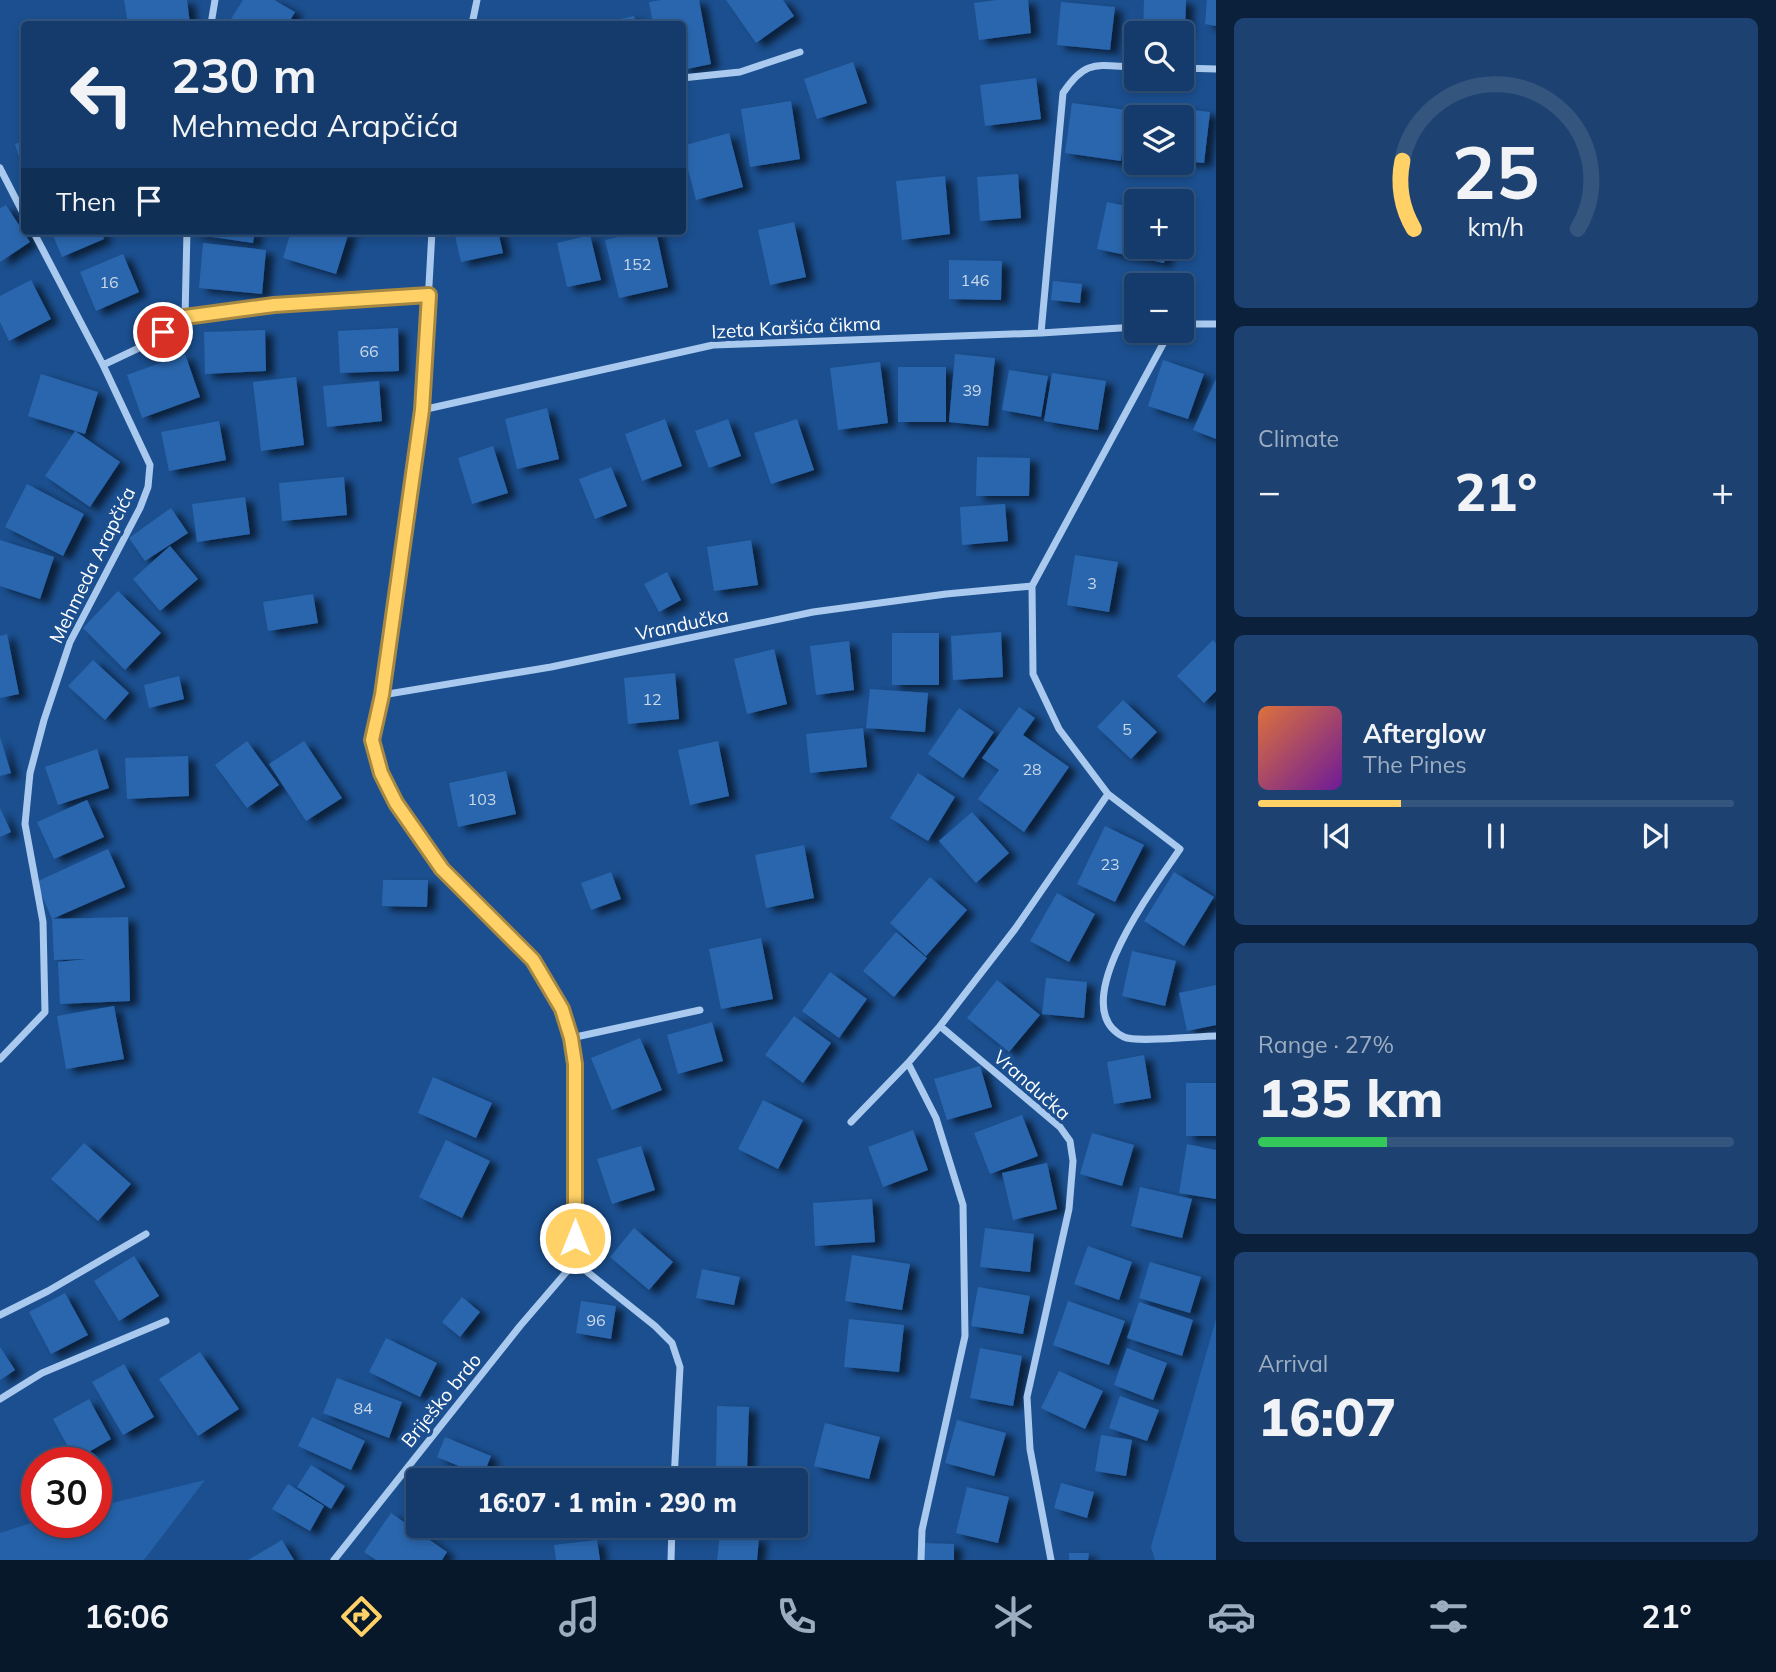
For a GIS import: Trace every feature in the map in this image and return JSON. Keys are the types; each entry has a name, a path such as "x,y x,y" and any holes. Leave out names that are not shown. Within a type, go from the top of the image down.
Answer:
{"street":[{"path":"212,21 215,0"},
{"path":"473,21 477,0"},
{"path":"686,78 740,72 800,52"},
{"path":"1041,333 1063,93 1083,69 1092,66 1124,67"},
{"path":"1194,68 1216,69"},
{"path":"0,168 21,209"},
{"name":"Mehmeda Arapčića","path":"0,1059 45,1012 43,922 26,824 30,774 44,720 70,642 140,508 148,487 150,465 103,365 35,235"},
{"path":"185,317 187,235"},
{"path":"432,235 422,410 382,695 372,740 381,773 396,803 442,869 533,960 562,1009 575,1064 576,1262 672,1343 680,1367 675,1468"},
{"path":"103,365 141,347 185,317 274,305 429,295"},
{"path":"1194,324 1216,324"},
{"name":"Izeta Karšića čikma","path":"422,410 713,345 1124,328"},
{"path":"1164,343 1032,586 1033,674 1059,729 1108,794 1180,849 1131,922 1106,977 1104,1014 1113,1029 1127,1039 1216,1036"},
{"name":"Vrandučka","path":"382,695 551,667 813,612 946,594 1032,586"},
{"path":"851,1122 940,1026 1015,929 1108,794"},
{"path":"571,1038 700,1010"},
{"name":"Vrandučka","path":"940,1026 1060,1127 1070,1141 1073,1161 1069,1209 1027,1397 1030,1449 1051,1560"},
{"path":"908,1063 936,1118 963,1205 965,1336 922,1530 922,1560"},
{"path":"0,1315 48,1292 146,1234"},
{"name":"Briješko brdo","path":"334,1560 512,1337 576,1262"},
{"path":"0,1399 42,1373 166,1321"},
{"path":"671,1560 672,1538"}],"shaded area":[{"path":"1216,1319 1216,1560 1155,1560 1151,1547"},
{"path":"205,1480 144,1560 0,1560 0,1533 21,1526 21,1538 112,1538 112,1503"}],"building":[{"path":"124,0 187,0 190,21 128,21"},
{"path":"243,0 274,0 295,12 290,21 230,21"},
{"path":"699,0 711,64 686,69 686,21 652,21 649,2"},
{"path":"726,0 783,0 794,16 756,43"},
{"path":"1028,0 1031,33 979,40 974,3"},
{"path":"1144,0 1186,0 1185,21 1143,21"},
{"path":"1207,0 1216,0 1216,26 1205,24"},
{"path":"1061,2 1115,7 1110,50 1057,45"},
{"path":"634,16 635,21 611,21"},
{"path":"853,62 867,103 817,119 804,79"},
{"path":"1036,78 1041,119 985,126 980,85"},
{"path":"791,101 800,159 750,167 741,109"},
{"path":"1072,103 1124,110 1121,161 1065,153"},
{"path":"1194,110 1210,112 1204,163 1194,162"},
{"path":"729,133 743,187 696,200 686,161 686,145"},
{"path":"21,142 21,164 15,144"},
{"path":"1018,174 1021,218 980,221 977,177"},
{"path":"945,176 950,234 902,240 896,181"},
{"path":"1107,202 1124,206 1124,255 1097,249"},
{"path":"6,205 21,228 21,235 25,235 30,242 0,262 0,208"},
{"path":"794,222 806,277 770,285 758,230"},
{"path":"53,235 102,235 104,239 62,257"},
{"path":"199,235 254,235 253,243"},
{"path":"290,235 348,235 336,274 283,258"},
{"path":"455,235 499,235 503,253 461,262"},
{"path":"590,235 601,280 567,287 557,243"},
{"path":"627,235 657,235 668,287 619,298 605,240"},
{"path":"203,243 266,250 262,294 199,288"},
{"path":"123,254 139,292 96,311 80,272"},
{"path":"1145,259 1165,259 1164,263"},
{"path":"949,260 1002,261 1001,300 949,299"},
{"path":"31,280 51,319 9,341 0,322 0,296"},
{"path":"1053,281 1082,284 1080,303 1051,300"},
{"path":"398,328 399,371 340,373 338,331"},
{"path":"265,330 266,371 205,374 204,332"},
{"path":"185,354 200,397 142,418 127,375"},
{"path":"955,354 995,358 988,426 949,422"},
{"path":"1163,360 1204,374 1188,419 1148,406"},
{"path":"880,362 888,423 838,430 830,368"},
{"path":"898,367 946,367 946,422 898,422"},
{"path":"1009,370 1048,376 1041,417 1002,410"},
{"path":"1052,373 1106,381 1098,430 1044,421"},
{"path":"41,374 98,392 85,434 28,416"},
{"path":"296,377 304,445 261,451 253,382"},
{"path":"1216,379 1216,439 1193,430"},
{"path":"379,381 382,421 327,427 323,386"},
{"path":"547,408 559,459 517,469 505,419"},
{"path":"665,419 682,466 642,481 625,434"},
{"path":"728,419 741,456 709,468 695,431"},
{"path":"797,419 814,470 771,484 754,433"},
{"path":"219,421 226,460 169,471 161,432"},
{"path":"75,431 120,462 90,507 45,476"},
{"path":"493,446 508,493 472,504 458,458"},
{"path":"977,457 1030,458 1029,496 976,496"},
{"path":"611,467 627,506 595,519 579,479"},
{"path":"344,477 347,515 282,521 279,483"},
{"path":"27,484 84,514 63,556 5,527"},
{"path":"245,497 250,534 197,542 192,504"},
{"path":"1005,504 1008,541 962,545 960,507"},
{"path":"171,508 188,533 145,561 129,538"},
{"path":"0,540 54,557 40,599 0,586"},
{"path":"751,540 758,585 714,591 707,547"},
{"path":"170,546 198,579 160,611 133,579"},
{"path":"1075,555 1118,562 1109,612 1067,605"},
{"path":"667,572 681,600 659,612 644,584"},
{"path":"118,591 161,633 125,670 83,628"},
{"path":"313,594 318,623 268,631 263,602"},
{"path":"1001,632 1003,677 953,680 951,636"},
{"path":"892,633 939,633 939,685 892,685"},
{"path":"7,634 19,694 0,698 0,636"},
{"path":"1213,640 1216,643 1216,691 1204,703 1177,676"},
{"path":"849,641 854,690 816,695 810,646"},
{"path":"774,649 787,704 747,714 734,659"},
{"path":"93,660 129,693 105,720 68,686"},
{"path":"675,673 679,719 628,724 624,678"},
{"path":"179,676 184,699 149,708 144,685"},
{"path":"870,689 928,693 925,732 866,728"},
{"path":"1123,700 1157,732 1131,759 1097,727"},
{"path":"1019,707 1035,718 1023,735 1069,767 1024,832 978,799 999,770 982,758"},
{"path":"959,708 994,732 963,778 928,754"},
{"path":"863,728 867,767 810,773 806,734"},
{"path":"0,737 11,773 0,776"},
{"path":"247,741 279,785 247,808 215,765"},
{"path":"304,741 342,798 306,821 269,764"},
{"path":"718,741 729,796 690,805 678,750"},
{"path":"97,749 109,788 58,805 45,767"},
{"path":"188,756 189,796 127,799 125,758"},
{"path":"506,771 516,814 458,827 449,783"},
{"path":"918,773 955,797 928,841 890,818"},
{"path":"87,800 104,837 54,859 37,822"},
{"path":"0,808 11,832 0,837"},
{"path":"972,812 1009,853 976,883 939,841"},
{"path":"1105,826 1144,845 1115,902 1077,884"},
{"path":"804,845 814,898 766,908 755,855"},
{"path":"108,849 125,887 52,919 36,882"},
{"path":"611,872 621,899 591,910 581,883"},
{"path":"1174,872 1214,897 1184,946 1144,921"},
{"path":"930,877 967,910 926,956 890,923"},
{"path":"383,880 428,880 427,907 382,906"},
{"path":"1057,893 1095,914 1069,962 1030,941"},
{"path":"128,917 130,1001 60,1004 58,962 86,959 54,960 52,919"},
{"path":"896,932 927,958 894,997 863,971"},
{"path":"761,938 773,999 721,1009 709,949"},
{"path":"1132,951 1176,961 1165,1006 1122,996"},
{"path":"830,972 867,999 839,1038 802,1011"},
{"path":"1046,978 1087,982 1084,1018 1042,1014"},
{"path":"997,980 1040,1015 1009,1052 967,1018"},
{"path":"1216,985 1216,1025 1187,1031 1179,993"},
{"path":"114,1006 124,1059 66,1069 57,1016"},
{"path":"794,1016 831,1043 803,1083 765,1055"},
{"path":"712,1022 723,1061 678,1074 667,1035"},
{"path":"640,1038 662,1090 612,1110 591,1058"},
{"path":"1144,1055 1151,1098 1114,1104 1107,1062"},
{"path":"980,1066 992,1107 947,1120 934,1079"},
{"path":"433,1077 492,1103 476,1138 418,1113"},
{"path":"1186,1083 1216,1083 1216,1136 1186,1136"},
{"path":"763,1100 803,1120 778,1169 738,1149"},
{"path":"1022,1115 1038,1156 990,1174 974,1133"},
{"path":"913,1130 928,1170 883,1187 868,1147"},
{"path":"1092,1133 1134,1145 1122,1186 1080,1174"},
{"path":"446,1140 490,1161 462,1218 419,1197"},
{"path":"84,1143 131,1184 98,1221 51,1179"},
{"path":"1187,1144 1216,1150 1216,1199 1179,1193"},
{"path":"641,1146 655,1190 612,1204 597,1159"},
{"path":"1047,1163 1057,1209 1013,1220 1002,1173"},
{"path":"1140,1187 1192,1199 1182,1238 1131,1226"},
{"path":"872,1199 875,1242 815,1246 813,1203"},
{"path":"634,1228 673,1262 649,1290 610,1257"},
{"path":"985,1228 1034,1234 1030,1272 980,1267"},
{"path":"1088,1246 1132,1262 1119,1300 1074,1284"},
{"path":"852,1255 910,1264 902,1310 845,1301"},
{"path":"134,1256 159,1296 119,1321 94,1281"},
{"path":"1150,1262 1201,1277 1190,1313 1139,1298"},
{"path":"702,1269 740,1277 734,1305 696,1298"},
{"path":"978,1287 1030,1296 1023,1334 971,1326"},
{"path":"65,1293 88,1335 51,1354 29,1312"},
{"path":"462,1297 480,1312 460,1337 442,1322"},
{"path":"581,1301 616,1306 611,1339 576,1333"},
{"path":"1068,1301 1125,1321 1109,1365 1053,1345"},
{"path":"1139,1302 1193,1320 1182,1356 1127,1338"},
{"path":"849,1319 904,1325 899,1372 844,1367"},
{"path":"386,1338 437,1363 420,1397 369,1372"},
{"path":"0,1347 15,1370 0,1380"},
{"path":"980,1348 1022,1356 1013,1406 970,1398"},
{"path":"1127,1348 1167,1363 1153,1400 1114,1385"},
{"path":"200,1352 239,1409 198,1436 159,1379"},
{"path":"124,1364 154,1417 123,1435 92,1382"},
{"path":"1059,1371 1103,1391 1085,1429 1041,1408"},
{"path":"337,1378 402,1402 389,1438 323,1413"},
{"path":"1120,1396 1159,1410 1147,1441 1109,1428"},
{"path":"89,1399 111,1439 97,1447 68,1447 53,1419"},
{"path":"717,1406 749,1407 747,1468 716,1468"},
{"path":"312,1417 365,1441 351,1470 298,1446"},
{"path":"957,1420 1006,1433 994,1476 945,1463"},
{"path":"825,1423 880,1437 869,1479 814,1466"},
{"path":"1101,1435 1132,1440 1126,1476 1095,1471"},
{"path":"445,1437 491,1456 486,1468 464,1468 437,1457"},
{"path":"311,1465 345,1486 331,1509 297,1487"},
{"path":"1061,1483 1094,1492 1087,1518 1054,1508"},
{"path":"288,1484 324,1506 310,1531 272,1509"},
{"path":"967,1487 1009,1497 998,1543 956,1533"},
{"path":"391,1513 406,1523 406,1538 427,1538 447,1552 442,1560 376,1560 364,1552"},
{"path":"720,1538 759,1538 757,1560 717,1560"},
{"path":"282,1540 294,1560 248,1560"},
{"path":"597,1540 600,1560 556,1560 554,1545"},
{"path":"924,1543 954,1544 954,1560 924,1560"},
{"path":"1069,1553 1089,1553 1088,1560 1069,1560"}],"route":[{"path":"163,332 185,317 274,305 429,295 422,410 382,695 372,740 381,773 396,803 442,869 533,960 562,1009 575,1064 575,1238"}]}
